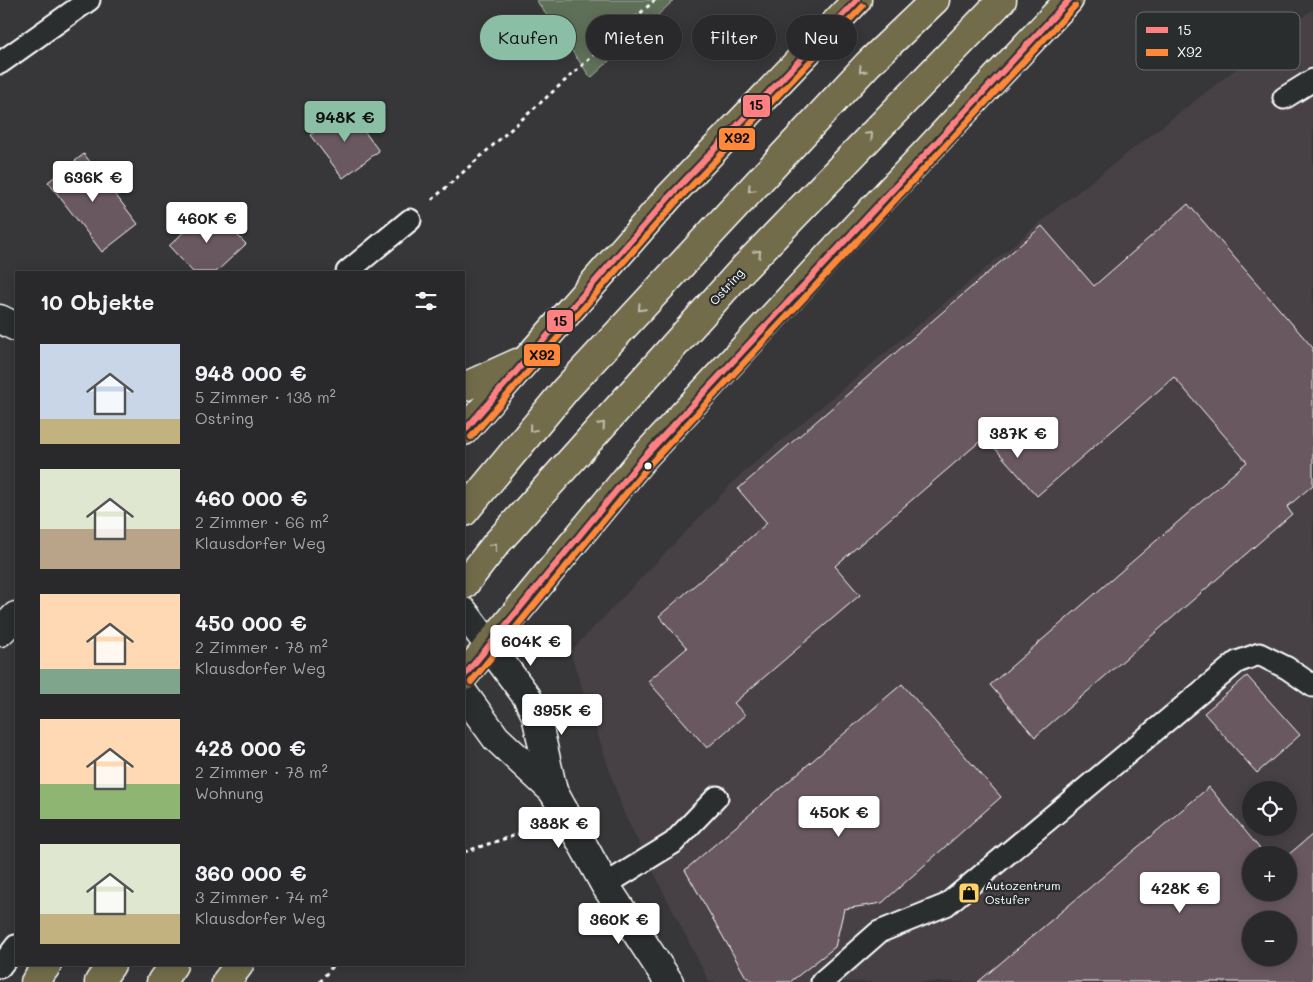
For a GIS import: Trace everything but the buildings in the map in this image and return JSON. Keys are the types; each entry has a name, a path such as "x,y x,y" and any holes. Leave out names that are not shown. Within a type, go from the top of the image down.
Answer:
{"highway":[{"path":"465,430 669,197 857,0"},
{"path":"465,511 579,375 868,64 935,0"},
{"name":"Ostring","path":"465,584 496,544 741,271 1002,0"},
{"path":"465,675 495,655 644,457 836,248 1069,0"},
{"path":"465,387 529,356"},
{"path":"35,982 46,966"},
{"path":"99,982 110,966"},
{"path":"161,982 172,966"},
{"path":"226,982 238,966"}],"street":[{"path":"0,319 15,326"},
{"path":"0,632 15,617"},
{"path":"468,618 527,697 536,715 552,791 605,885 669,982"},
{"path":"467,698 496,738 552,791"}],"lane":[{"path":"0,64 89,0"},
{"path":"1284,98 1313,80"},
{"path":"348,271 410,220"},
{"path":"822,982 879,932 946,905 1237,662 1259,654 1287,668 1313,686"},
{"path":"605,885 673,843 717,797"},
{"path":"0,967 15,947"}],"path":[{"path":"410,220 655,0"},
{"path":"465,852 567,818"},
{"path":"320,982 332,966"}],"shaded area":[{"path":"1313,9 1313,982 709,982 624,814 570,652 739,476 1058,207 1234,70 1300,70 1300,19"}],"green space":[{"path":"536,0 674,0 658,15 586,15 586,60 610,60 591,78 576,57 576,15 547,15"}],"transit line":[{"name":"15","path":"465,430 669,197 857,0"},
{"name":"15","path":"465,675 644,457 1069,0"},
{"name":"X92","path":"471,437 675,203 863,6"},
{"name":"X92","path":"471,682 651,463 1075,6"}],"place":[{"name":"Autozentrum Ostufer","path":"969,893"}]}
